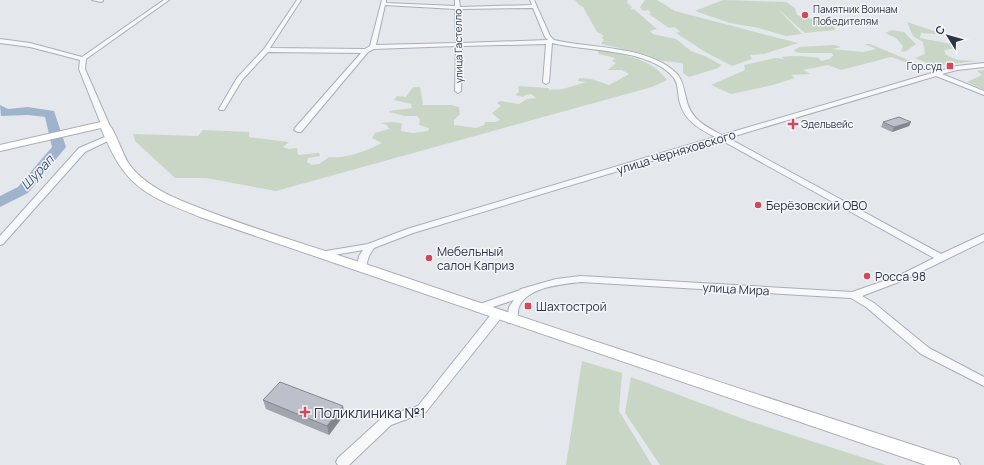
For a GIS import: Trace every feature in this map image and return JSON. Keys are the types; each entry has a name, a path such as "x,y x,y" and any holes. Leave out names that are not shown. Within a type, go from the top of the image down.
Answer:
{"main road":[{"path":"0,148 104,124 118,159 146,187 168,199 229,224 362,267 504,317 950,465"}],"street":[{"path":"94,0 102,1"},
{"path":"104,124 82,69 83,59 88,54 167,0"},
{"path":"222,109 239,78 266,50 299,0"},
{"name":"улица Гастелло","path":"457,0 459,44 458,91"},
{"path":"373,47 383,2 412,4 428,7 458,8 533,3 551,41 546,82"},
{"path":"0,41 30,45 83,59"},
{"path":"298,130 366,51 373,47 551,41 626,53 658,64 671,71 677,78 686,111 696,124 941,258"},
{"path":"266,50 366,51"},
{"name":"улица Черняховского","path":"323,254 370,246 410,231 957,68 984,65"},
{"path":"937,74 984,93"},
{"path":"0,242 82,150 110,138"},
{"name":"улица Мира","path":"478,308 525,291 556,282 581,278 853,295 901,278 984,237"},
{"path":"362,267 364,256 370,246"},
{"path":"343,462 387,421 422,409 514,307 525,291"},
{"path":"853,295 870,305 925,351 984,382"}],"green space":[{"path":"575,0 628,0 627,3 632,7 631,9 635,10 657,29 650,31 653,34 676,39 691,51 705,56 721,65 718,68 689,77 683,73 683,64 658,60 647,55 601,44 604,39 602,39 603,35 597,32 583,7"},
{"path":"645,0 657,0 675,11 798,43 764,54 750,55 752,59 732,66 707,53 676,33 680,32 675,27 669,28 649,14 651,13 648,10 643,11 640,7"},
{"path":"723,0 786,2 795,8 797,15 830,24 834,26 835,30 805,33 778,9 802,34 786,36 759,28 730,23 695,11"},
{"path":"907,22 940,33 921,33 920,38 946,43 958,48 944,50 946,55 957,60 977,61 934,66 915,58 925,54 923,42 913,36"},
{"path":"892,30 904,32 916,44 905,52 901,51 903,46 896,38 885,33"},
{"path":"864,44 870,44 913,62 908,63 891,57 841,70 828,65 803,70 810,74 791,75 795,78 773,85 731,94 711,85 745,70 744,65 775,58 784,59 781,57 791,56 819,58 821,61 829,59 834,55 831,53 795,52 794,50 800,47 835,45 841,47 832,49 863,52 876,49"},
{"path":"602,50 638,59 654,67 667,80 652,87 276,191 206,178 175,178 135,141 133,134 198,136 203,130 249,132 249,137 289,142 283,147 288,149 297,148 298,155 319,153 320,156 308,158 307,162 312,165 319,164 329,157 349,156 382,143 372,138 375,133 389,129 387,125 381,123 402,123 401,131 413,133 428,131 429,128 419,125 420,120 417,116 405,116 389,112 412,108 411,104 394,100 397,96 406,97 413,87 420,87 423,105 451,105 459,107 460,114 454,120 454,125 476,128 484,125 485,122 496,122 500,120 492,113 501,106 497,103 500,101 519,104 527,99 536,98 531,94 523,97 515,95 519,92 518,86 548,88 550,90 561,89 586,82 578,81 579,78 591,79 609,85 629,74 622,70 608,70 616,63 612,61 615,58 599,54 598,51"},
{"path":"984,70 984,90 967,82 982,75 977,71"},
{"path":"582,361 622,373 619,411 652,465 566,465"},
{"path":"631,377 746,420 886,465 660,465 625,413"}],"building":[{"path":"899,117 911,122 894,127 883,122"},
{"path":"280,382 343,406 327,426 263,400"}],"waterway":[{"name":"Шурап","path":"0,109 5,113 28,111 50,114 59,147 23,190 0,202"}],"place":[{"name":"Памятник Воинам Победителям","path":"805,15"},
{"name":"Гор.суд","path":"950,66"},
{"name":"Эдельвейс","path":"793,124"},
{"name":"Берёзовский ОВО","path":"758,205"},
{"name":"Мебельный салон Каприз","path":"429,258"},
{"name":"Росса 98","path":"867,276"},
{"name":"Шахтострой","path":"528,306"},
{"name":"Поликлиника №1","path":"305,412"}]}
